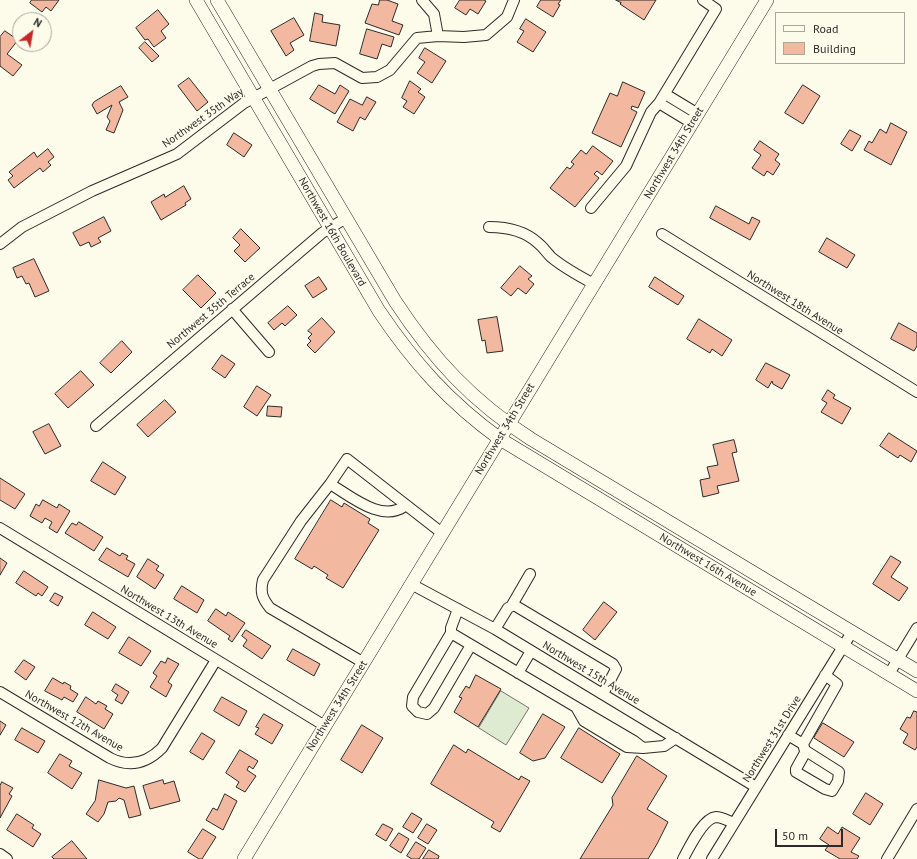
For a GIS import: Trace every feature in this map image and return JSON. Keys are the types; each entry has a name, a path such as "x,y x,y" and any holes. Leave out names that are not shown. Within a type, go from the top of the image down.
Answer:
{"main road":[{"name":"Northwest 16th Boulevard","path":"196,0 254,97 328,228 379,311 412,356 434,382 457,405 500,439"},
{"name":"Northwest 16th Boulevard","path":"217,0 395,301 428,349 448,372 508,425"},
{"name":"Northwest 34th Street","path":"244,859 767,0"},
{"name":"Northwest 16th Avenue","path":"508,425 917,672"},
{"name":"Northwest 16th Avenue","path":"500,439 917,691"},
{"path":"681,549 689,535"}],"street":[{"path":"422,0 434,14 438,36"},
{"name":"Northwest 35th Way","path":"0,244 22,227 78,198 177,154 244,102 268,88 320,64 335,64 362,78 377,77 390,70 417,38 438,36 464,38 486,35 507,17 514,0"},
{"path":"591,208 626,166 651,112 665,94 716,9 703,0"},
{"path":"665,94 695,118"},
{"path":"659,103 695,118"},
{"name":"Northwest 35th Terrace","path":"96,426 328,228 346,218"},
{"path":"489,227 501,227 520,232 538,242 552,257 577,275 594,284"},
{"name":"Northwest 18th Avenue","path":"662,234 917,392"},
{"path":"232,309 269,352"},
{"path":"364,663 270,608 262,598 260,591 263,580 301,521 330,484 346,459 405,506 442,533"},
{"path":"330,484 367,507 379,511 400,510 405,506"},
{"name":"Northwest 13th Avenue","path":"0,528 325,726"},
{"path":"495,629 512,605 530,574"},
{"name":"Northwest 15th Avenue","path":"411,584 495,629 756,787"},
{"path":"512,605 613,664 616,670 603,694"},
{"path":"458,609 450,628 451,633 413,697 412,706 418,712 427,714 434,708 472,645"},
{"path":"889,674 917,628"},
{"name":"Northwest 31st Drive","path":"712,859 852,632"},
{"path":"451,633 576,707 584,722 627,747 643,748 664,746 676,738"},
{"path":"518,673 532,651"},
{"name":"Northwest 12th Avenue","path":"0,692 110,758 128,764 139,763 153,757 162,748 216,660"},
{"path":"788,735 805,748 836,686 835,681 825,675"},
{"path":"887,859 917,809"},
{"path":"683,859 704,823 710,818 717,817 734,823"},
{"path":"0,854 7,859"}],"green space":[{"path":"501,691 529,708 506,745 479,728"}],"building":[{"path":"32,0 59,0 51,11 46,7 42,12 30,3"},
{"path":"380,0 387,0 398,4 392,21 403,25 399,35 365,23 372,4 378,5"},
{"path":"460,0 486,1 478,14 470,9 466,15 455,8"},
{"path":"541,0 561,0 558,4 560,5 553,17 537,7"},
{"path":"616,0 656,0 644,20"},
{"path":"158,10 169,24 161,31 166,38 154,47 148,39 145,40 136,28"},
{"path":"315,13 323,15 322,22 340,25 336,46 310,41"},
{"path":"294,18 304,35 290,43 294,50 286,56 271,31"},
{"path":"526,19 546,32 533,52 517,42 524,31 520,29"},
{"path":"367,29 394,37 391,47 382,44 377,59 360,54"},
{"path":"5,31 12,36 12,48 7,54 22,65 13,76 0,66 0,37"},
{"path":"145,42 159,56 152,62 139,48"},
{"path":"425,48 446,61 432,83 417,73 425,62 419,58"},
{"path":"189,78 208,102 197,111 178,86"},
{"path":"410,81 421,89 418,92 425,97 414,114 403,107 407,101 402,98"},
{"path":"623,82 645,92 638,108 632,106 631,109 637,112 621,147 592,133 610,93 617,96"},
{"path":"319,85 335,94 340,85 349,91 335,114 310,99"},
{"path":"803,85 820,96 803,124 785,113"},
{"path":"121,86 128,97 119,102 123,110 114,133 106,130 110,121 107,117 112,105 97,114 92,105 94,102"},
{"path":"367,97 376,102 365,120 360,117 353,131 337,122 350,99 362,105"},
{"path":"891,123 907,132 891,165 864,150 869,141 872,143 880,129 886,133"},
{"path":"850,130 861,136 852,151 841,144"},
{"path":"234,133 252,145 244,157 227,145"},
{"path":"760,141 779,154 775,160 780,164 773,175 767,171 764,176 752,168 761,155 754,150"},
{"path":"593,146 613,161 602,175 597,171 594,174 599,178 575,207 550,188 567,167 570,169 574,164 571,162 581,150 586,154"},
{"path":"48,149 54,157 48,162 51,165 43,172 40,168 14,188 8,180 13,176 9,172 34,152 37,157"},
{"path":"184,186 191,199 185,203 186,205 161,220 151,202 164,194 165,197"},
{"path":"716,206 749,224 752,217 760,221 750,240 710,218"},
{"path":"104,217 111,231 98,238 101,242 91,247 89,242 80,246 73,233"},
{"path":"241,229 260,248 245,262 234,251 240,245 233,238"},
{"path":"827,238 855,255 847,268 819,252"},
{"path":"34,259 49,291 35,297 29,283 26,284 22,276 17,278 13,268"},
{"path":"520,266 532,276 528,279 534,284 526,294 518,288 511,296 501,288"},
{"path":"198,275 216,293 201,308 183,290"},
{"path":"319,277 327,289 313,298 305,286"},
{"path":"655,277 684,296 678,305 649,287"},
{"path":"288,306 297,315 285,326 282,323 274,330 268,323"},
{"path":"497,317 503,351 487,353 485,340 482,341 478,320"},
{"path":"322,318 335,332 315,353 307,345 311,341 308,338 312,334 308,331"},
{"path":"699,319 732,340 722,356 712,349 710,353 687,339"},
{"path":"899,323 917,333 917,346 914,351 891,339"},
{"path":"122,341 132,352 111,373 100,363"},
{"path":"222,355 235,364 225,378 212,369"},
{"path":"766,363 790,375 782,389 773,384 772,381 768,388 756,380"},
{"path":"81,371 94,385 68,408 55,394"},
{"path":"257,386 271,395 257,416 244,407"},
{"path":"828,390 835,395 833,398 851,408 842,424 821,412 827,403 822,400"},
{"path":"165,400 176,412 148,437 137,425"},
{"path":"268,406 282,407 281,417 267,416"},
{"path":"49,424 61,446 45,454 33,432"},
{"path":"889,433 917,451 911,462 900,455 898,458 880,446"},
{"path":"734,440 737,452 732,453 739,481 717,486 719,493 703,497 700,480 710,478 707,467 718,465 713,445"},
{"path":"103,462 126,477 115,495 91,481"},
{"path":"0,478 25,494 15,509 0,500"},
{"path":"43,500 57,508 59,504 70,511 57,533 49,528 52,522 45,518 42,523 30,516 36,504 39,506"},
{"path":"331,500 342,507 344,503 370,519 368,523 379,530 343,588 326,578 328,575 314,566 312,569 295,559"},
{"path":"79,522 103,537 94,551 65,533 72,523 76,525"},
{"path":"107,548 120,556 122,553 128,556 126,559 135,564 128,577 99,560"},
{"path":"891,556 901,562 891,577 908,588 899,601 873,584"},
{"path":"0,558 7,563 0,575"},
{"path":"148,559 159,566 156,570 164,575 155,589 137,577"},
{"path":"24,571 48,587 42,596 38,593 36,596 16,583"},
{"path":"182,586 204,600 197,613 174,599"},
{"path":"55,593 63,597 58,606 50,601"},
{"path":"604,602 617,612 595,640 583,630"},
{"path":"216,609 226,616 228,612 245,623 232,642 228,639 230,636 208,621"},
{"path":"93,612 116,627 108,639 85,625"},
{"path":"246,630 271,646 262,659 243,646 247,640 242,636"},
{"path":"129,637 151,651 141,666 119,653"},
{"path":"293,649 320,664 314,676 287,660"},
{"path":"168,658 179,664 168,682 172,685 166,697 150,687 157,676 153,673 161,661 165,663"},
{"path":"24,660 35,667 26,680 15,672"},
{"path":"476,675 501,689 478,727 454,712 462,698 459,697 466,686 469,688"},
{"path":"53,678 63,684 64,682 71,686 70,689 78,694 73,702 64,697 62,700 45,691"},
{"path":"116,684 129,692 122,704 115,700 118,695 112,691"},
{"path":"86,697 96,704 98,701 107,706 105,709 113,714 104,729 77,712"},
{"path":"222,697 247,711 239,726 214,711"},
{"path":"914,711 917,712 917,747 915,750 903,743 908,734 900,729 907,717 910,718"},
{"path":"264,714 283,725 272,744 255,734 259,728 256,727"},
{"path":"543,714 565,727 545,758 533,761 520,753"},
{"path":"0,721 6,725 0,735"},
{"path":"823,723 854,742 844,757 814,738"},
{"path":"362,725 383,738 362,773 341,760"},
{"path":"22,728 45,741 38,753 15,740"},
{"path":"579,728 620,754 602,783 561,758"},
{"path":"202,733 215,741 203,760 190,752"},
{"path":"454,745 466,753 468,749 519,780 521,776 530,781 500,832 491,827 494,822 431,784"},
{"path":"240,750 258,761 253,769 249,766 247,770 256,776 245,792 236,787 239,782 226,773"},
{"path":"60,754 72,761 69,766 82,773 72,789 48,773"},
{"path":"637,756 667,776 647,809 668,822 657,844 648,859 580,859 613,805 612,798"},
{"path":"99,780 126,788 134,786 141,815 129,818 124,800 119,798 116,801 108,802 104,814 98,822 86,814 95,801"},
{"path":"163,780 164,784 174,781 180,801 150,809 143,786"},
{"path":"2,782 13,788 9,794 12,796 0,818 0,786"},
{"path":"866,793 883,804 870,825 853,814"},
{"path":"225,794 237,801 223,830 206,820 213,808 217,810"},
{"path":"412,813 422,819 413,833 403,827"},
{"path":"17,814 34,825 32,828 41,834 33,847 7,830"},
{"path":"383,824 393,829 386,841 376,835"},
{"path":"427,824 437,830 428,844 418,838"},
{"path":"828,827 838,834 842,827 860,838 851,852 859,856 857,859 840,859 825,850 829,845 820,839"},
{"path":"203,829 216,837 202,859 199,859 188,852"},
{"path":"399,833 409,839 401,853 390,846"},
{"path":"72,841 87,859 54,859 52,857"},
{"path":"416,842 426,848 419,859 412,859 407,856"},
{"path":"429,850 439,856 438,859 423,859"}]}
